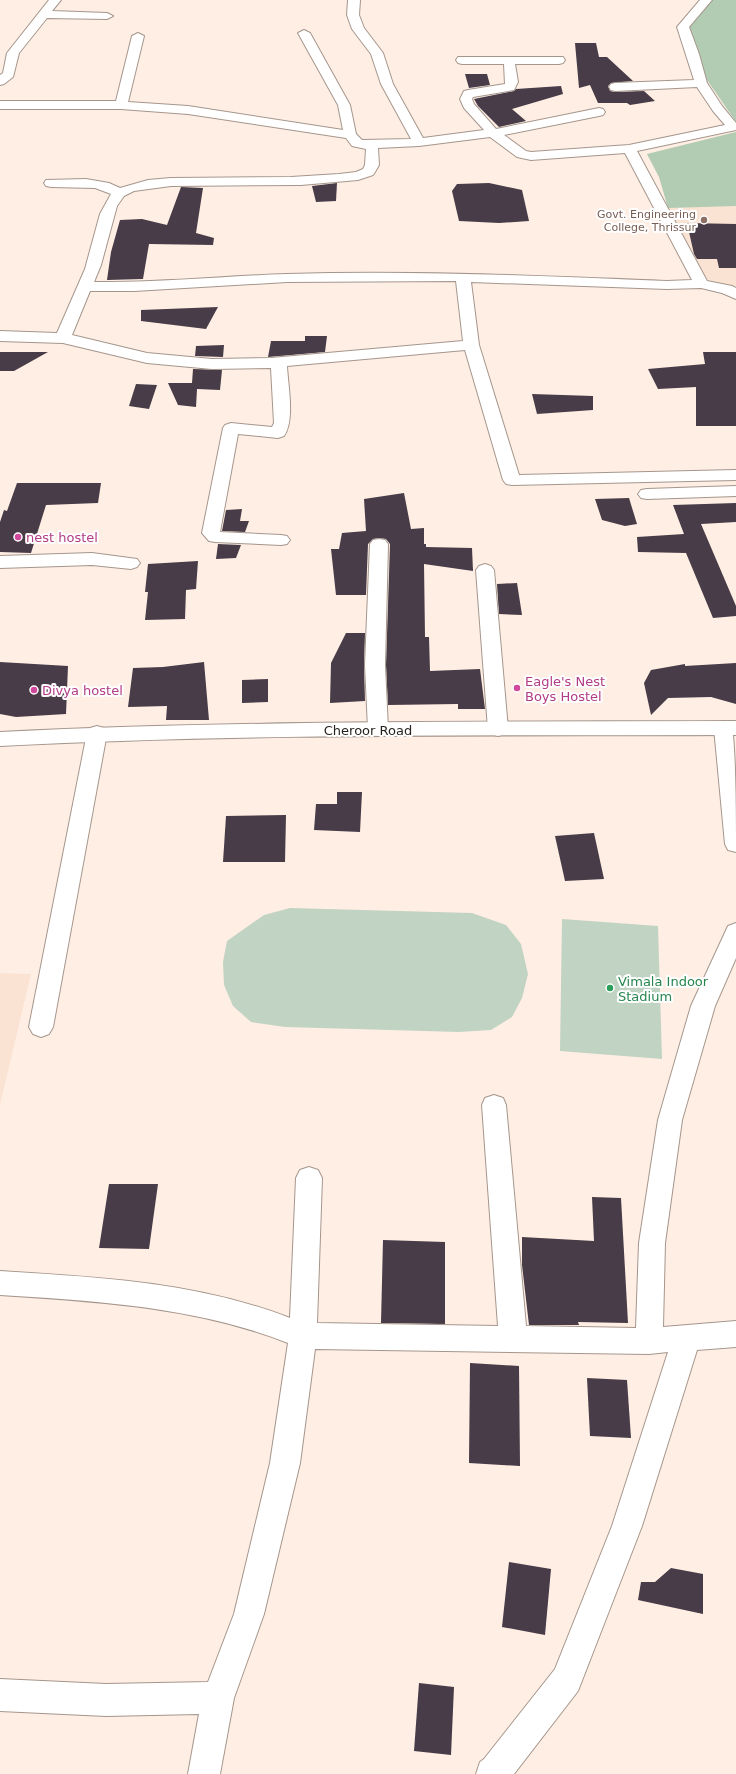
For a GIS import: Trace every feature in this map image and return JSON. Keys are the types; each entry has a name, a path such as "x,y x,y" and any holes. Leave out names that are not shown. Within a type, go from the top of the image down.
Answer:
{"street":[{"path":"0,81 9,74 13,53 55,0"},
{"path":"354,0 352,15 358,29 377,53 387,84 419,142"},
{"path":"509,60 512,82 510,87 468,94 466,99 468,105 493,133 522,154 531,156 629,149 733,127 717,108 700,83 693,54 683,27 706,0"},
{"path":"43,14 107,16"},
{"path":"304,33 344,105 350,135 357,143 372,145 419,142 493,133 599,112"},
{"path":"121,105 138,36"},
{"path":"462,60 559,60"},
{"path":"615,87 700,83"},
{"path":"0,104 121,105 188,110 350,135"},
{"path":"63,338 96,259 100,237 111,206 120,192 130,187 143,184 282,181 358,176 368,172 372,165 372,145"},
{"path":"629,149 701,284"},
{"path":"51,183 94,183 111,186 120,192"},
{"path":"85,286 134,286 287,278 463,278 667,285 701,284 727,288 736,295"},
{"path":"463,278 470,345 512,480 736,475"},
{"path":"0,336 63,338 147,358 212,364 279,362 470,345"},
{"path":"279,362 282,423 278,432 231,428 211,533 214,537 281,540"},
{"path":"647,494 736,491"},
{"path":"378,730 375,665 379,544"},
{"path":"0,562 92,559 132,563"},
{"path":"485,570 498,729"},
{"path":"730,728 736,844"},
{"name":"Cheroor Road","path":"0,739 97,733 199,730 730,728"},
{"path":"41,1027 97,733"},
{"path":"649,1341 652,1242 670,1120 703,1006 736,932"},
{"path":"494,1105 513,1339"},
{"path":"204,1774 218,1698 249,1614 285,1463 303,1336 309,1178"},
{"path":"0,1283 53,1286 144,1296 201,1306 258,1319 303,1336 649,1341 736,1334"},
{"path":"492,1774 496,1771 567,1680 627,1526 687,1337"},
{"path":"0,1695 106,1700 218,1698"}],"shaded area":[{"name":"Govt. Engineering College, Thrissur","path":"736,132 736,287 711,281 696,272 676,232 659,177 647,154"},
{"path":"0,973 31,974 0,1105"}],"green space":[{"path":"712,0 736,0 736,122 707,80 687,28"},
{"path":"736,132 736,206 668,208 659,177 647,154"},
{"path":"290,908 472,913 506,925 521,944 528,974 522,998 512,1017 491,1030 459,1032 285,1027 251,1022 233,1006 224,985 223,962 227,941 264,915"},
{"name":"Vimala Indoor Stadium","path":"562,919 658,926 662,1059 560,1051"}],"building":[{"path":"575,43 596,43 599,57 607,57 633,81 611,83 608,86 610,91 644,91 655,101 630,105 627,103 598,103 590,85 579,88"},
{"path":"465,74 487,74 490,85 469,88"},
{"path":"561,86 563,94 512,109 526,121 499,127 478,106 474,99 514,91 516,89"},
{"path":"337,183 336,201 316,202 312,186"},
{"path":"489,183 522,190 529,221 499,223 459,221 452,191 457,184"},
{"path":"181,187 203,188 196,233 214,238 213,245 149,244 143,279 107,280 111,252 120,220 142,219 167,225"},
{"path":"687,223 736,224 736,268 719,268 717,259 697,259 694,254"},
{"path":"218,307 206,329 141,321 141,310"},
{"path":"305,336 327,336 325,352 268,357 271,341 305,341"},
{"path":"224,345 223,357 195,356 196,346"},
{"path":"0,352 48,352 14,371 0,371"},
{"path":"703,352 736,352 736,426 696,426 696,387 658,389 648,369 705,364"},
{"path":"193,369 222,370 220,390 197,389 196,407 178,405 168,383 192,383"},
{"path":"136,384 157,385 149,409 129,406"},
{"path":"532,394 593,396 593,410 537,414"},
{"path":"17,483 101,483 98,503 46,505 31,553 0,552 0,522 4,510 7,511"},
{"path":"404,493 411,529 424,528 424,544 426,544 426,547 472,548 473,571 424,564 425,637 429,637 430,671 480,669 485,709 458,709 458,704 388,705 386,665 390,544 386,539 373,539 368,544 366,595 336,595 331,549 339,549 342,533 366,531 364,499"},
{"path":"629,498 637,524 625,526 602,520 595,499"},
{"path":"736,503 736,522 701,524 736,606 736,616 713,618 686,553 638,552 637,537 684,534 673,505"},
{"path":"242,509 240,521 249,521 245,532 222,531 226,510"},
{"path":"218,544 241,545 236,558 216,559"},
{"path":"198,561 196,589 186,590 185,619 145,620 148,592 145,592 148,564"},
{"path":"517,583 522,615 499,614 497,584"},
{"path":"346,633 365,633 365,701 330,703 331,663"},
{"name":"Divya hostel","path":"0,662 68,666 66,714 16,717 0,714"},
{"path":"204,662 209,720 166,720 167,706 128,707 133,668 163,667"},
{"path":"736,663 736,704 711,697 668,698 651,715 644,683 651,670 685,664 685,666"},
{"path":"268,679 268,702 242,703 242,680"},
{"path":"337,792 362,792 360,832 314,830 316,804 337,804"},
{"path":"286,815 285,862 223,862 226,816"},
{"path":"594,833 604,879 565,881 555,836"},
{"path":"109,1184 158,1184 149,1249 99,1248"},
{"path":"592,1197 621,1198 628,1323 578,1322 579,1325 529,1325 522,1265 522,1237 594,1241"},
{"path":"383,1240 445,1242 445,1324 381,1323"},
{"path":"470,1363 519,1366 520,1466 469,1463"},
{"path":"587,1378 627,1380 631,1438 590,1436"},
{"path":"509,1562 551,1569 545,1635 502,1627"},
{"path":"671,1568 703,1574 703,1614 638,1600 641,1582 655,1582"},
{"path":"419,1683 454,1687 451,1755 414,1751"}],"place":[{"name":"Govt. Engineering College, Thrissur","path":"704,220"},
{"name":"nest hostel","path":"18,537"},
{"name":"Eagle's Nest Boys Hostel","path":"517,688"},
{"name":"Divya hostel","path":"34,690"},
{"name":"Vimala Indoor Stadium","path":"610,988"}]}
